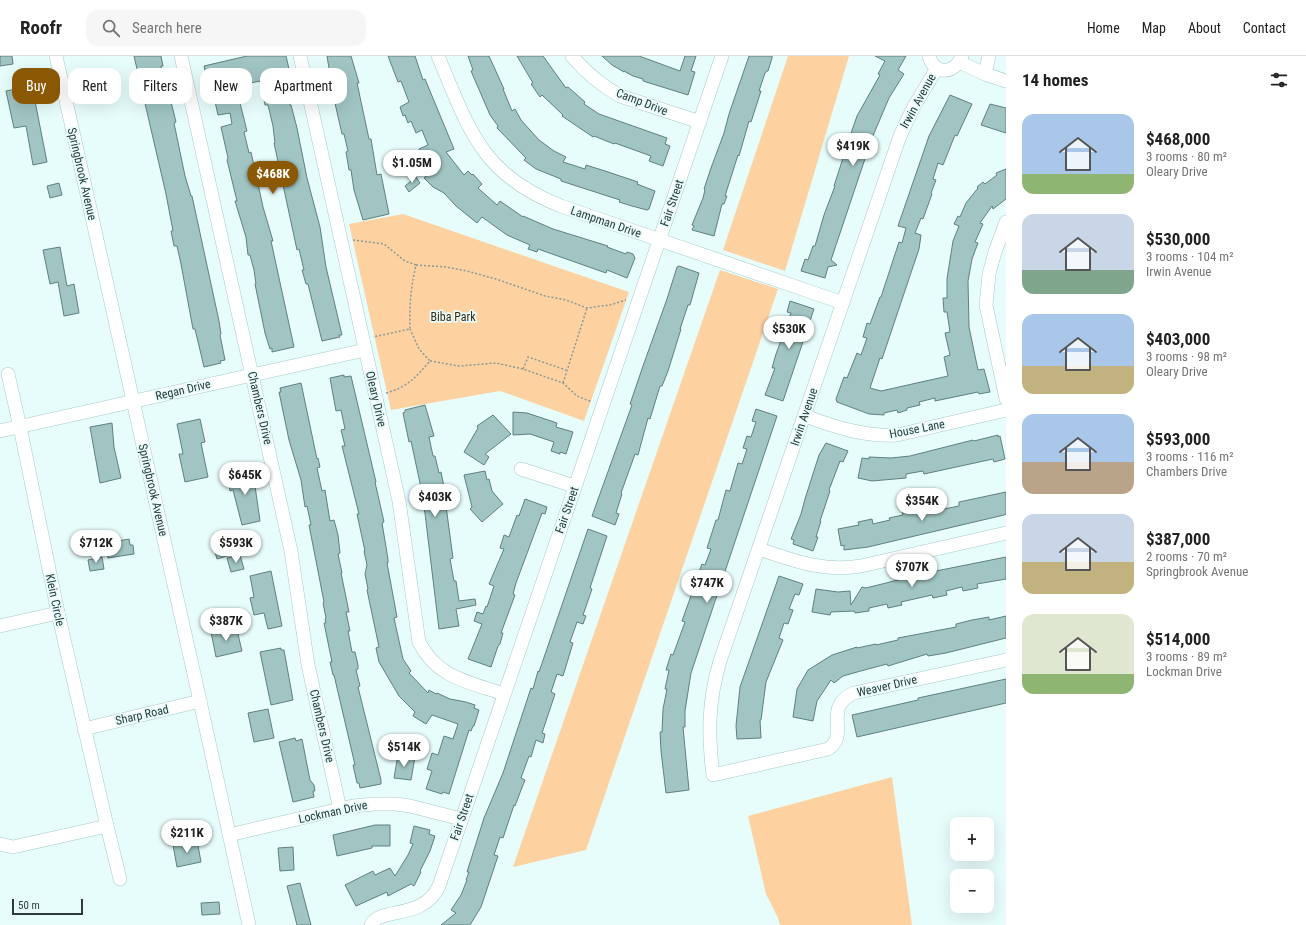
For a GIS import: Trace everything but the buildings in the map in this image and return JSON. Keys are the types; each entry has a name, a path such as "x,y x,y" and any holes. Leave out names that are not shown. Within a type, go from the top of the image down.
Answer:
{"street":[{"name":"Springbrook Avenue","path":"56,56 249,925"},
{"name":"Chambers Drive","path":"181,56 291,551 310,676 340,809"},
{"name":"Oleary Drive","path":"300,56 399,501 419,642 427,656 444,672 452,677 504,694"},
{"name":"Lampman Drive","path":"438,56 468,126 487,156 506,175 531,193 544,200 843,302"},
{"name":"Camp Drive","path":"572,56 589,75 610,90 632,100 700,122"},
{"name":"Fair Street","path":"371,925 373,920 380,917 414,909 423,905 432,897 439,886 574,486 722,56"},
{"path":"929,56 933,65 937,68 947,70 953,69 961,59 985,74 1006,81"},
{"path":"985,74 989,56"},
{"name":"Irwin Avenue","path":"713,775 709,730 710,707 714,682 900,136 913,108 937,68"},
{"path":"1006,222 991,263 987,285 986,305 1006,399"},
{"name":"Regan Drive","path":"0,432 252,374 365,350"},
{"name":"Klein Circle","path":"8,374 58,613 120,880"},
{"name":"House Lane","path":"804,416 860,433 882,436 897,435 1006,410"},
{"path":"521,469 574,486"},
{"path":"759,549 805,564 840,568 861,566 1006,533"},
{"path":"0,626 58,613"},
{"name":"Weaver Drive","path":"713,775 828,749 835,743 838,734 836,718 840,704 854,693 1006,660"},
{"name":"Sharp Road","path":"84,729 200,701"},
{"name":"Lockman Drive","path":"229,835 340,809 375,804 396,804 462,819"},
{"path":"0,844 13,847 107,826"}],"path":[{"path":"351,240 384,244 405,261 416,265 446,267 466,271 496,279 545,296 566,300 587,308 610,305 628,299"},
{"path":"416,265 409,305 410,329 419,349 430,360 458,366 496,363 523,369 564,383 577,396 593,403"},
{"path":"564,383 566,370 587,308"},
{"path":"373,337 410,329"},
{"path":"523,369 528,357 566,370"},
{"path":"385,394 400,390 413,381 430,360"}],"green space":[{"path":"788,56 849,56 785,271 723,250"},
{"name":"Biba Park","path":"403,214 629,292 584,421 500,391 391,410 349,224"},
{"path":"720,270 778,289 586,850 513,867"},
{"path":"892,777 912,925 780,925 766,894 748,816"}]}
